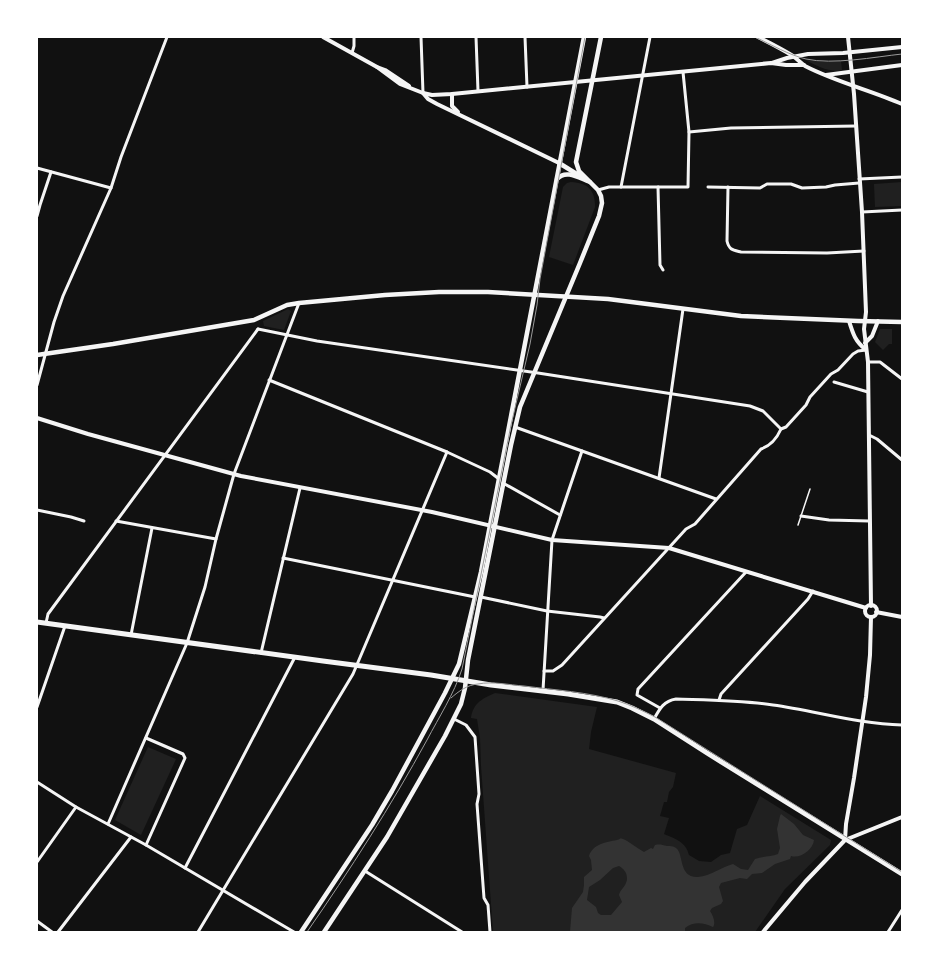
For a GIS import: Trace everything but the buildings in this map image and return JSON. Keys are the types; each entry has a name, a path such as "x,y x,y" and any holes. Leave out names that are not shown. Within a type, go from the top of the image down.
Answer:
{"main road":[{"path":"301,932 376,818 453,678 459,664 490,526 584,37"},
{"path":"324,932 391,830 461,704 468,660 522,398 566,297 599,216 602,203 598,190 579,171 576,162 601,37"},
{"path":"559,163 592,183"},
{"path":"556,180 560,175 570,174 592,183"},
{"path":"37,355 120,343 254,320 287,305 299,303 385,295 439,292 608,299 741,316 902,322"},
{"path":"37,622 453,678 491,685 543,690 617,702 654,719 845,840 902,874"}],"street":[{"path":"37,385 54,322 63,296 111,188 167,37"},
{"path":"323,37 377,67 400,84 432,95 683,72 771,63 808,54 902,47"},
{"path":"352,53 354,37"},
{"path":"421,37 423,93 428,99 559,163"},
{"path":"476,37 478,91"},
{"path":"525,37 527,87"},
{"path":"621,187 650,37"},
{"path":"758,37 778,47 804,65 825,75 902,104"},
{"path":"848,37 852,71 864,251 866,312 864,329 868,362 871,606"},
{"path":"771,63 804,65"},
{"path":"825,75 902,65"},
{"path":"598,190 609,187 688,187 689,132 683,72"},
{"path":"452,94 452,106 462,115"},
{"path":"689,132 731,128 856,126"},
{"path":"37,168 111,188"},
{"path":"37,216 51,172"},
{"path":"708,187 760,188 767,184 791,184 802,188 826,187 859,181 902,177"},
{"path":"658,187 660,265 663,270"},
{"path":"728,187 727,241 728,247 732,250 741,252 827,253 864,251"},
{"path":"862,212 902,210"},
{"path":"108,824 187,643 204,587 234,474 299,303"},
{"path":"659,478 683,309"},
{"path":"254,320 258,329"},
{"path":"849,321 852,332 858,343 866,350"},
{"path":"865,343 872,336 878,321"},
{"path":"258,329 287,336 758,408 782,429"},
{"path":"46,623 48,614 258,329"},
{"path":"544,671 553,671 562,665 686,529 695,524 761,449 767,447 782,429 786,427 806,405 810,397 823,382 831,374 838,370 853,354 866,350"},
{"path":"868,362 880,362 902,380"},
{"path":"269,380 447,452 490,472 504,483 560,515"},
{"path":"834,382 868,392"},
{"path":"37,418 88,434 234,474 422,511 552,540 670,548 866,608 871,606"},
{"path":"515,427 716,499"},
{"path":"868,435 877,439 902,460"},
{"path":"543,690 552,540 582,451"},
{"path":"198,932 353,674 447,452"},
{"path":"261,653 300,488"},
{"path":"37,510 84,521"},
{"path":"801,516 829,520 869,521"},
{"path":"116,521 216,538"},
{"path":"131,634 152,528"},
{"path":"283,558 474,597"},
{"path":"660,708 637,695 638,689 746,572"},
{"path":"719,700 721,694 808,599 813,591"},
{"path":"481,598 547,611 600,616 604,618"},
{"path":"871,606 876,609 876,612 902,617"},
{"path":"866,608 865,614 871,617"},
{"path":"871,617 875,616 876,612"},
{"path":"845,840 846,824 863,722 870,655 871,617"},
{"path":"37,707 65,626"},
{"path":"185,868 295,657"},
{"path":"654,719 660,708 669,700 719,700 772,704 863,722 884,725 902,725"},
{"path":"454,719 472,730 475,737 479,794 477,804 478,830 484,898 488,905 490,932"},
{"path":"146,738 183,754 185,758 146,845"},
{"path":"37,782 76,807 146,845 294,932"},
{"path":"37,862 76,807"},
{"path":"763,932 805,882 845,840 902,817"},
{"path":"58,932 131,837"},
{"path":"365,871 462,932"},
{"path":"888,932 902,910"},
{"path":"37,921 52,932"}],"lane":[{"path":"798,525 810,489"}],"shaded area":[{"path":"806,60 823,62 841,61 842,70 828,70"},
{"path":"571,182 582,184 589,188 595,201 595,207 573,265 549,257 563,187 567,183"},
{"path":"902,182 902,206 875,207 874,184"},
{"path":"288,309 291,311 284,330 264,326 263,321"},
{"path":"880,329 892,329 892,344 889,344 883,350 875,342"},
{"path":"495,693 597,707 591,732 589,749 676,773 673,787 669,792 667,802 664,802 660,816 669,818 664,834 683,844 689,855 699,861 711,862 721,855 730,853 737,829 747,825 760,796 831,840 830,845 785,889 755,932 493,932 480,738 477,719 471,718 476,705 486,697"},
{"path":"148,747 176,759 141,835 115,820"},
{"path":"781,814 794,824 803,835 814,840 813,844 806,853 795,857 791,856 790,859 775,864 762,873 752,874 747,879 740,878 721,883 719,887 723,901 710,911 714,919 713,927 699,923 688,926 685,928 685,932 570,932 572,908 583,892 584,877 592,870 589,856 597,846 623,839 644,852 651,848 653,849 655,845 674,847 680,855 682,865 687,874 698,877 707,875 733,864 741,869 748,870 755,859 778,854 780,848 777,829","holes":["619,866 625,871 627,878 626,883 619,895 622,902 611,915 601,915 598,913 596,907 587,900 589,887 600,880 613,868"]}],"tram line":[{"path":"307,932 385,813 446,705 462,669 511,425 530,344 540,279 585,37"},
{"path":"755,37 780,50 806,59 817,61 854,60 902,54"},
{"path":"451,698 467,687 484,683 495,683 583,693 628,704 655,717 902,872"}]}
